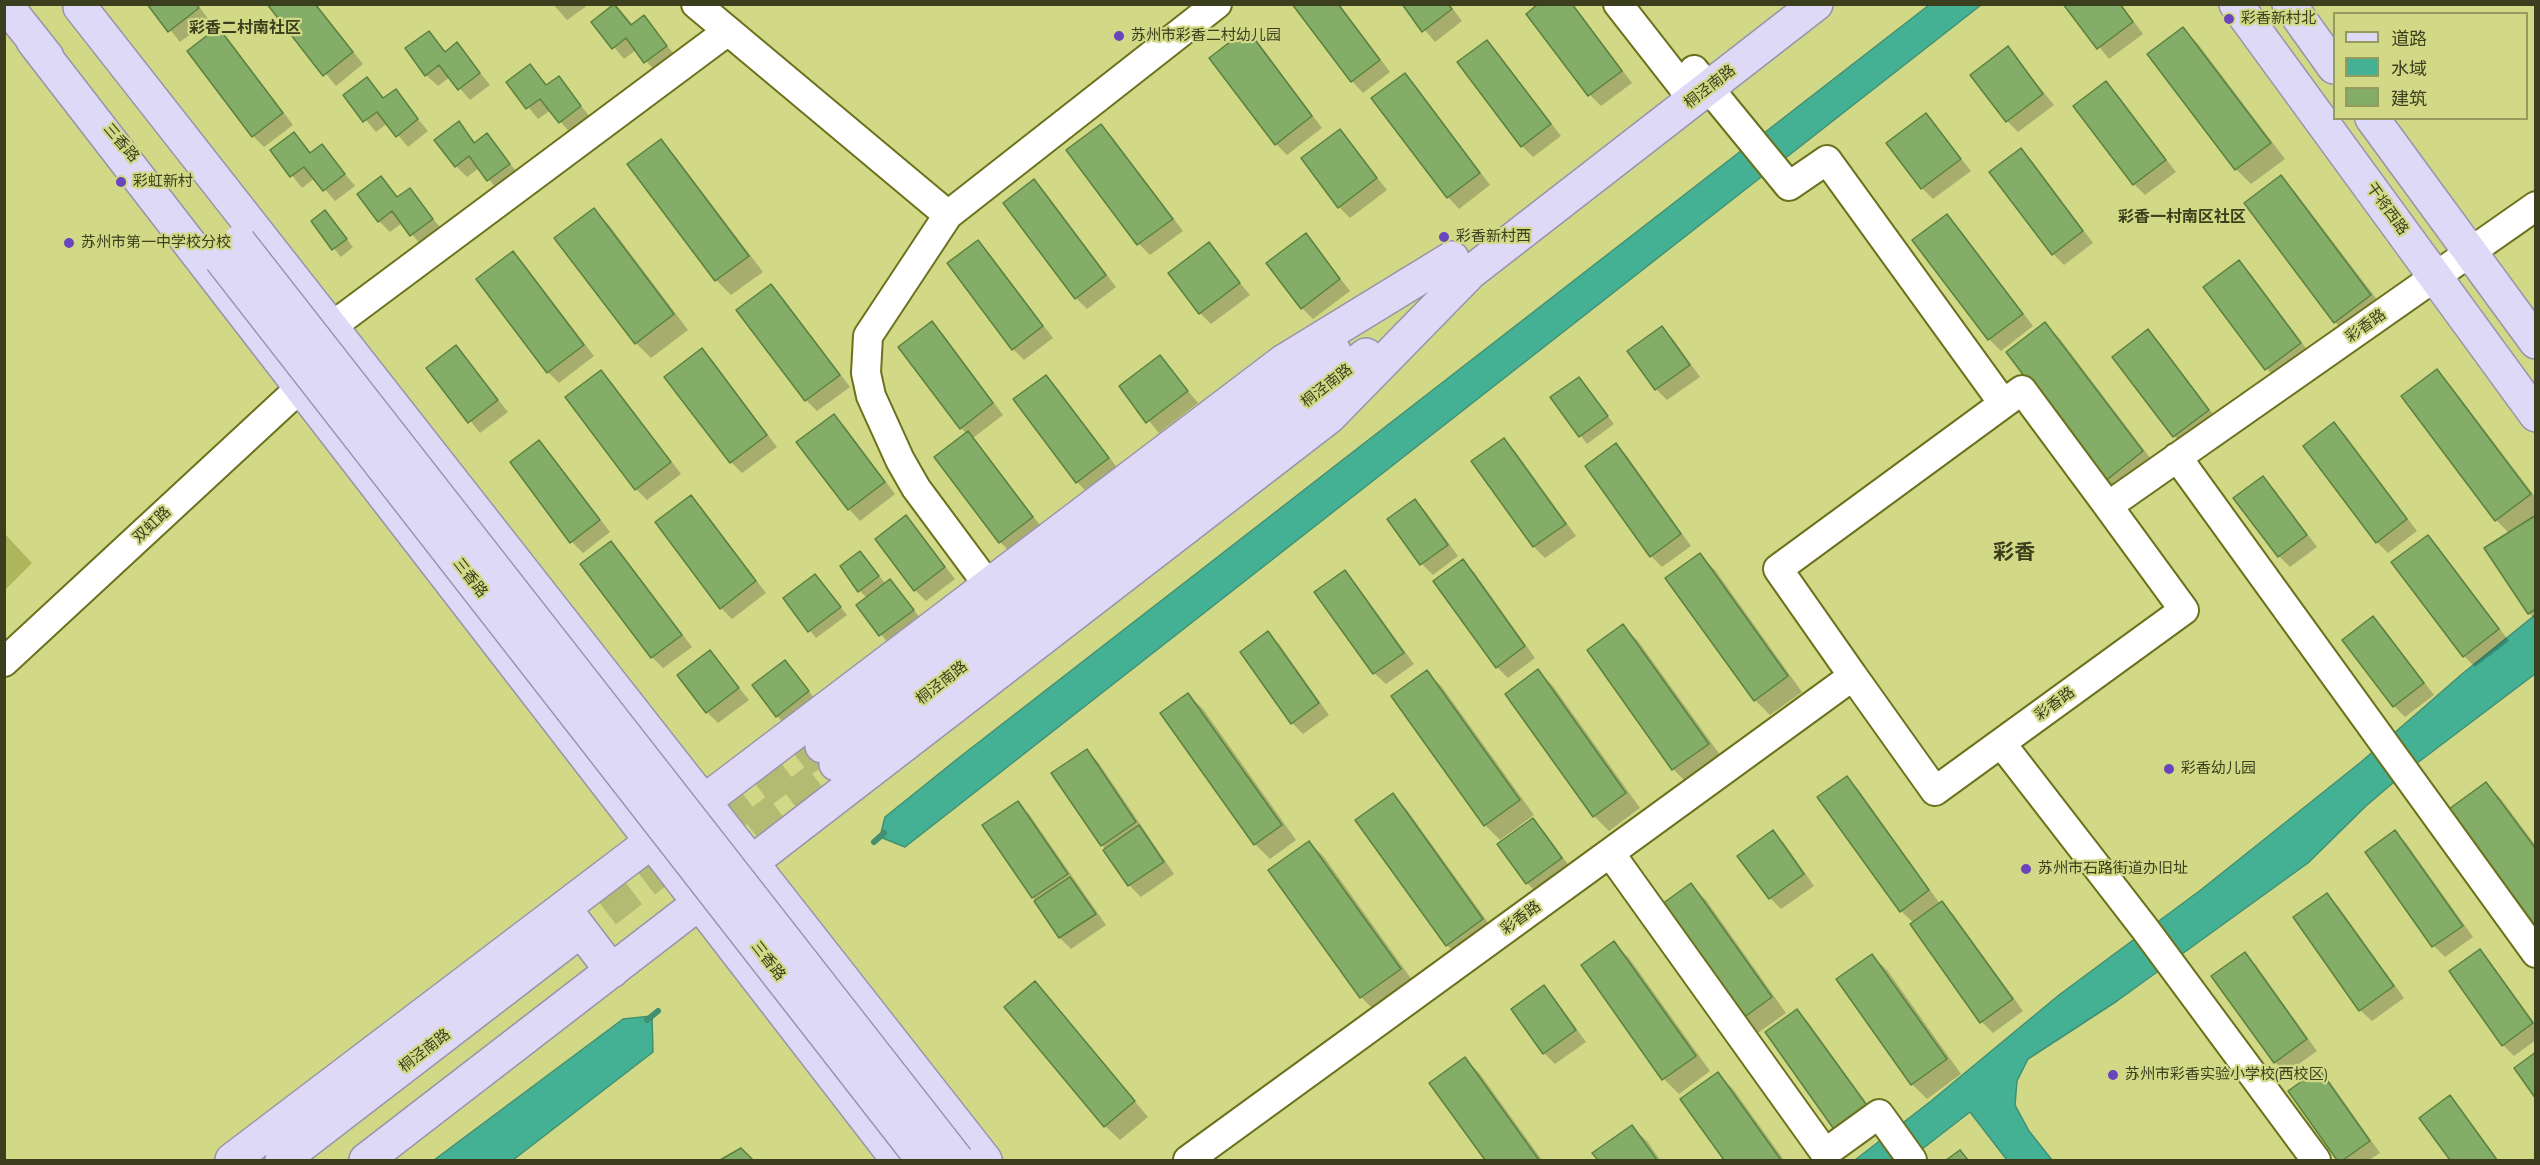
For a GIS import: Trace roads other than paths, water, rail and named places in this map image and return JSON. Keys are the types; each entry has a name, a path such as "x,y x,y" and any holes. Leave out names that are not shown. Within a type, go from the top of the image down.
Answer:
{"main road":[{"name":"三香路","path":"5,4 33,41 230,251 957,1161"},
{"name":"桐泾南路","path":"1694,85 1778,4"},
{"name":"桐泾南路","path":"829,755 1256,412 1459,267 1694,85 1816,4"},
{"name":"干将西路","path":"2236,4 2437,277 2535,415"},
{"path":"2289,4 2333,66"},
{"name":"三香路","path":"79,6 230,251 923,1161"},
{"path":"79,6 985,1161"},
{"path":"33,41 898,1161"},
{"path":"2373,120 2535,342"},
{"path":"232,1161 1284,361 1459,267"},
{"path":"366,1161 1329,417 1459,267"},
{"path":"789,736 837,797"},
{"path":"564,908 612,971"},
{"name":"桐泾南路","path":"282,1161 574,951 320,1161"}],"street":[{"path":"696,4 948,215"},
{"path":"988,585 916,488 884,425 872,396 866,373 868,336 948,215 1217,4"},
{"path":"1618,4 1694,85 1749,136 1789,186 1827,159 2003,403"},
{"path":"331,327 728,31"},
{"name":"彩香路","path":"2108,506 2535,206"},
{"name":"双虹路","path":"4,662 300,388"},
{"name":"彩香路","path":"2022,390 2108,506 2184,610 1935,791 1778,569 2022,390"},
{"path":"2177,457 2535,953"},
{"name":"彩香路","path":"1188,1161 1853,676"},
{"path":"2001,743 2145,929 2316,1161"},
{"path":"1610,853 1825,1153 1879,1114 1912,1161"}],"water":[{"path":"1929,5 1981,5 905,847 880,837 885,817 961,756"},
{"path":"2535,615 2535,674 2408,770 2366,806 2308,863 2117,1001 2028,1059 2017,1081 2015,1105 2029,1131 2052,1160 2007,1160 1970,1112 1908,1160 1855,1160 1931,1101 2059,995 2202,889 2361,762 2462,674"},
{"path":"652,1016 653,1052 513,1160 434,1160 623,1019"}],"waterway":[{"path":"874,842 884,833"},
{"path":"647,1020 658,1011"}],"tunnel":[{"path":"567,941 822,746"},
{"path":"751,829 836,764"}],"place":[{"name":"彩香新村北","path":"2229,19"},
{"name":"苏州市彩香二村幼儿园","path":"1119,36"},
{"name":"彩虹新村","path":"121,182"},
{"name":"彩香新村西","path":"1444,237"},
{"name":"苏州市第一中学校分校","path":"69,243"},
{"name":"彩香幼儿园","path":"2169,769"},
{"name":"苏州市石路街道办旧址","path":"2026,869"},
{"name":"苏州市彩香实验小学校(西校区)","path":"2113,1075"}],"district":[{"name":"彩香二村南社区","path":"245,28"},
{"name":"彩香一村南区社区","path":"2182,217"},
{"name":"彩香","path":"2014,553"}]}
